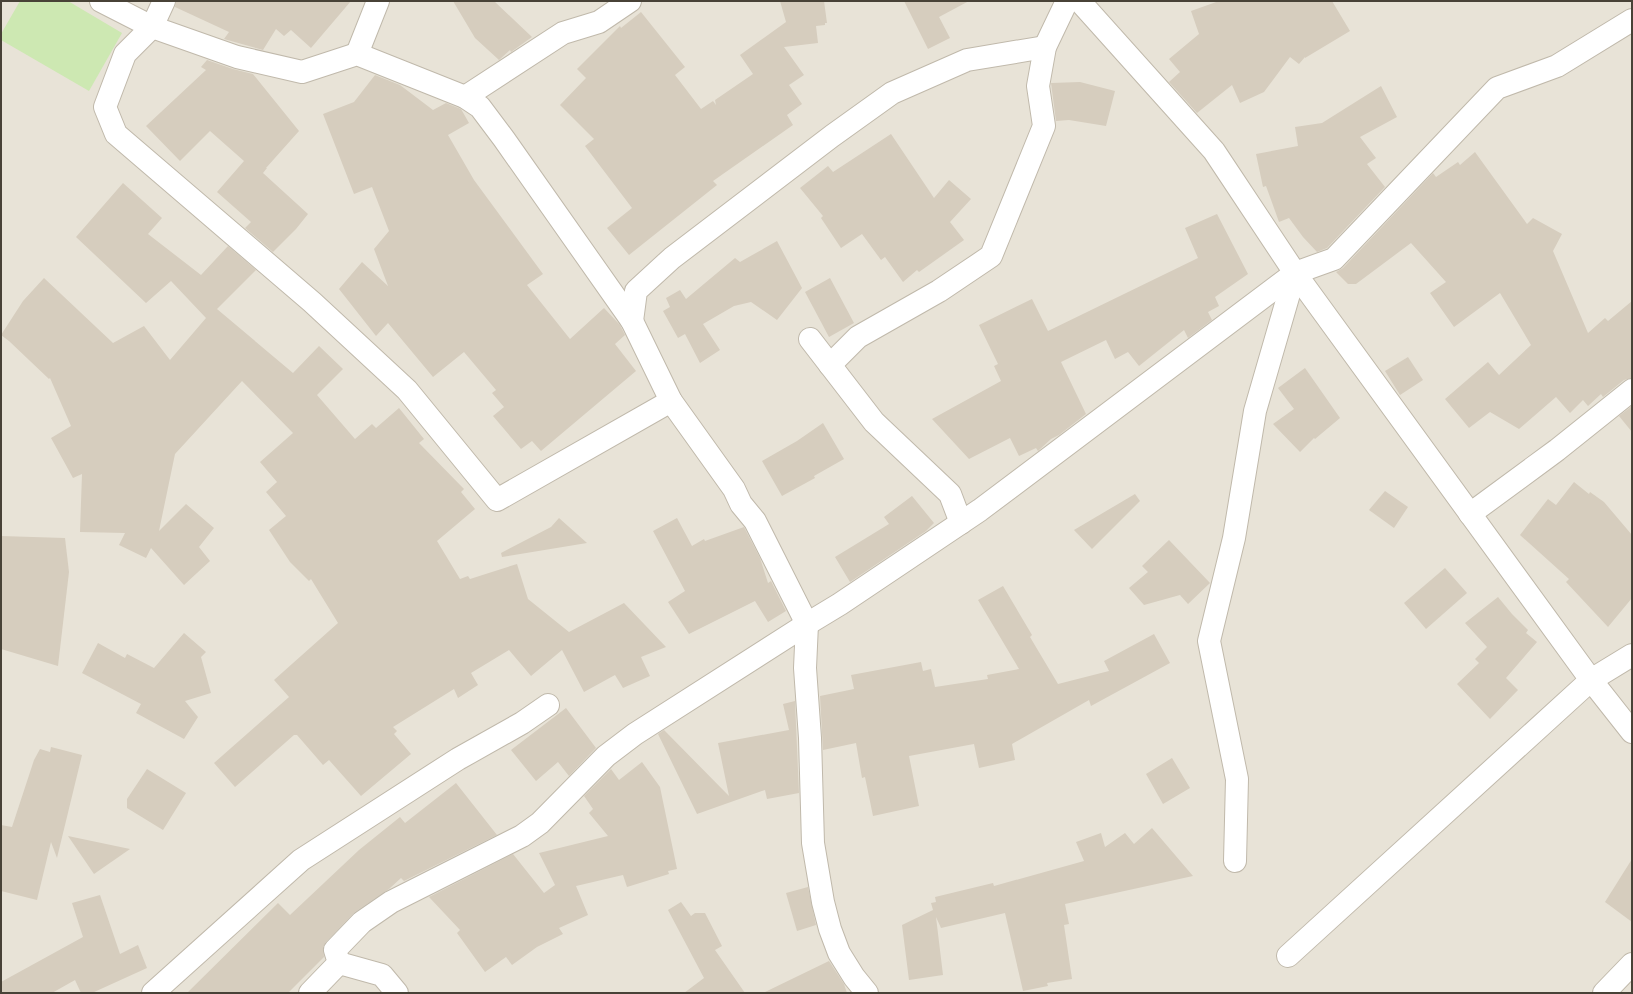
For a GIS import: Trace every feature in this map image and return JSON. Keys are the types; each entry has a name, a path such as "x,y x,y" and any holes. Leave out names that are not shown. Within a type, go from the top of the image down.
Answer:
{"street":[{"path":"101,1 152,27 237,57 302,72 358,54 465,97 480,107 632,321 671,401 734,489 741,504 755,521 807,624 805,668 810,738 813,844 823,902 834,941 839,953 854,977 867,993"},
{"path":"164,1 152,27 125,54 105,107 116,134 312,302 407,390 497,500 671,401"},
{"path":"358,54 378,1"},
{"path":"465,97 563,33 599,22 630,1"},
{"path":"830,365 858,336 939,291 991,256 1044,126 1038,86 1045,47 1066,1"},
{"path":"1082,1 1083,5 1214,151 1295,273 1591,680 1632,732"},
{"path":"339,962 335,950 362,922 391,902 522,836 540,823 606,756 635,734 840,604 961,523 1295,273 1334,259 1497,88 1557,66 1632,20"},
{"path":"632,321 636,291 672,258 832,136 892,94 967,60 1045,47"},
{"path":"1235,861 1237,779 1210,641 1234,538 1255,411 1295,273"},
{"path":"810,339 874,422 950,494 961,523"},
{"path":"1470,514 1557,450 1632,390"},
{"path":"1288,956 1591,680 1632,655"},
{"path":"153,993 301,860 458,759 522,723 548,705"},
{"path":"310,993 339,962"},
{"path":"339,962 382,975 397,993"},
{"path":"1604,993 1632,964"}],"shaded area":[{"path":"1,1 1632,1 1632,993 1,993"}],"green space":[{"path":"20,1 68,1 122,33 89,91 1,40 1,34"}],"building":[{"path":"176,1 351,1 311,48 291,30 284,36 276,29 263,50 224,39 229,32 175,7"},
{"path":"453,1 494,1 532,37 511,52 510,50 499,60 475,38"},
{"path":"780,1 824,1 827,23 825,23 825,25 816,26 818,43 784,47 804,75 789,85 802,104 787,115 793,125 713,181 717,185 629,255 607,228 632,208 585,146 594,139 560,105 586,78 577,69 620,26 621,28 641,12 685,67 675,75 701,109 713,101 716,105 715,100 753,74 740,55 786,22"},
{"path":"904,1 969,1 939,17 950,38 928,49"},
{"path":"1219,1 1332,1 1350,31 1305,57 1299,64 1290,57 1264,92 1240,103 1232,85 1197,113 1169,82 1180,72 1169,59 1199,34 1191,11"},
{"path":"207,60 253,74 299,131 263,173 308,214 296,229 273,252 245,228 251,222 217,192 244,161 210,131 180,161 146,126 206,70 201,67"},
{"path":"375,75 400,85 433,110 446,103 461,109 469,123 448,135 474,180 543,274 527,285 570,339 604,308 620,325 625,335 615,344 636,371 541,451 532,441 521,449 493,416 504,407 492,393 496,390 464,352 433,377 388,323 376,336 339,289 362,262 388,286 374,249 389,231 372,187 354,194 323,114 354,102"},
{"path":"1080,82 1115,91 1106,126 1069,120 1056,121 1051,83"},
{"path":"1381,86 1397,117 1360,137 1376,158 1367,164 1385,187 1327,248 1317,252 1303,237 1289,218 1279,222 1266,186 1263,187 1256,154 1298,146 1295,127 1322,123"},
{"path":"891,134 934,198 949,180 971,199 950,222 964,240 919,272 917,270 903,282 885,257 881,260 862,234 841,248 821,218 823,216 800,188 828,166 833,172"},
{"path":"1475,152 1527,224 1533,218 1562,234 1553,251 1588,333 1605,318 1608,321 1632,301 1632,378 1624,380 1603,397 1601,394 1588,406 1583,400 1570,413 1556,397 1519,429 1490,412 1469,428 1445,399 1488,362 1499,375 1531,345 1500,293 1454,327 1430,293 1446,282 1411,243 1356,284 1348,284 1336,272 1343,268 1433,173 1436,177 1458,162 1460,165"},
{"path":"123,183 162,218 148,234 201,275 228,246 256,270 217,309 293,373 319,346 343,369 317,395 355,439 372,424 376,428 399,408 424,439 419,443 464,489 461,492 475,509 437,541 460,579 468,576 470,579 517,564 528,599 569,632 624,603 666,647 641,657 650,676 623,688 615,675 584,692 562,650 531,676 509,650 471,673 478,685 458,698 454,689 393,727 397,731 394,734 411,754 361,796 329,760 323,765 297,735 294,735 235,787 214,763 289,697 274,680 338,623 311,579 309,581 290,562 269,530 286,516 266,492 277,482 260,462 293,433 242,381 175,454 159,531 186,504 214,528 199,547 210,561 184,585 151,548 146,558 119,545 125,533 80,532 82,474 73,478 51,438 71,426 50,378 49,379 1,335 23,301 44,278 113,343 144,326 170,360 206,318 171,281 146,303 76,237"},
{"path":"1217,214 1248,274 1215,297 1219,306 1208,312 1212,320 1188,338 1184,330 1139,366 1128,352 1115,359 1106,340 1061,362 1086,414 1059,435 1051,439 1038,451 1036,448 1019,456 1010,438 969,459 932,419 1001,381 994,366 998,364 979,325 1032,299 1048,331 1198,258 1185,228"},
{"path":"777,241 802,288 777,320 751,302 734,306 703,324 720,350 700,363 685,334 678,338 663,311 670,307 666,298 680,290 686,299 735,258 740,262"},
{"path":"830,278 854,323 829,337 805,292"},
{"path":"1408,357 1423,380 1400,395 1385,371"},
{"path":"1305,368 1340,418 1315,439 1314,438 1300,452 1273,424 1294,409 1278,388"},
{"path":"1632,406 1632,432 1619,416"},
{"path":"823,423 844,459 814,476 815,478 782,496 762,461 797,441"},
{"path":"1574,482 1589,494 1590,492 1604,502 1632,535 1632,598 1608,627 1566,582 1569,579 1520,535 1548,499 1556,505"},
{"path":"1385,491 1408,507 1394,528 1369,510"},
{"path":"1135,494 1140,501 1092,549 1074,530"},
{"path":"912,496 934,523 926,531 850,582 835,557 889,524 884,517"},
{"path":"559,518 587,543 502,557 501,553 551,527"},
{"path":"677,518 692,546 704,539 705,541 744,527 760,558 768,583 771,581 786,611 768,622 755,601 689,634 668,602 685,591 653,531"},
{"path":"1,536 65,538 69,572 58,666 1,649"},
{"path":"1169,540 1210,583 1188,604 1180,595 1144,605 1129,588 1148,572 1142,566"},
{"path":"1445,568 1467,593 1426,629 1404,603"},
{"path":"1003,586 1032,635 1030,637 1058,684 1109,671 1104,661 1154,634 1170,663 1091,706 1089,700 1012,744 1015,760 979,768 974,744 909,756 919,806 873,816 865,777 862,778 856,743 823,750 820,696 854,689 851,675 921,662 923,671 931,669 935,687 988,679 987,675 1019,669 978,600"},
{"path":"1498,597 1528,630 1526,633 1537,642 1506,678 1518,690 1490,719 1457,684 1479,663 1475,659 1487,647 1465,623"},
{"path":"184,633 206,652 201,657 211,693 185,701 198,717 184,739 136,713 141,704 82,673 98,643 125,658 127,654 154,668"},
{"path":"795,701 799,793 767,799 765,790 697,814 658,734 664,730 729,796 718,743 789,730 783,704"},
{"path":"566,708 596,748 569,776 558,762 536,781 511,750"},
{"path":"51,747 82,755 57,858 51,842 37,900 1,891 1,825 12,827 34,760 40,749 50,752"},
{"path":"1172,758 1190,788 1163,804 1146,774"},
{"path":"642,762 660,787 677,869 668,871 669,874 627,887 623,875 576,886 588,915 559,928 563,934 537,947 512,965 506,957 485,972 457,933 460,930 429,897 513,854 544,893 555,885 539,853 608,836 589,813 593,809 584,796 611,769 619,780"},
{"path":"147,769 186,793 163,830 127,808 127,799"},
{"path":"456,783 497,835 404,881 401,878 389,889 355,912 326,942 323,947 324,957 288,993 187,993 278,903 290,915 359,850 400,817 405,823"},
{"path":"1152,828 1193,876 1065,904 1069,924 1064,925 1072,979 1047,983 1048,986 1023,991 1005,913 941,928 936,917 943,975 909,980 902,925 933,910 931,903 936,902 935,897 993,883 994,886 1084,861 1076,842 1101,833 1105,847 1125,833 1134,844"},
{"path":"68,836 130,849 94,874"},
{"path":"1632,859 1632,922 1605,902"},
{"path":"808,887 816,925 797,931 786,893"},
{"path":"100,895 120,954 138,945 147,968 92,993 81,993 75,980 52,993 1,993 1,982 83,937 72,903"},
{"path":"681,902 691,916 695,913 705,913 722,946 715,950 745,993 684,993 704,978 668,910"},
{"path":"829,961 844,984 847,993 763,993"}]}
